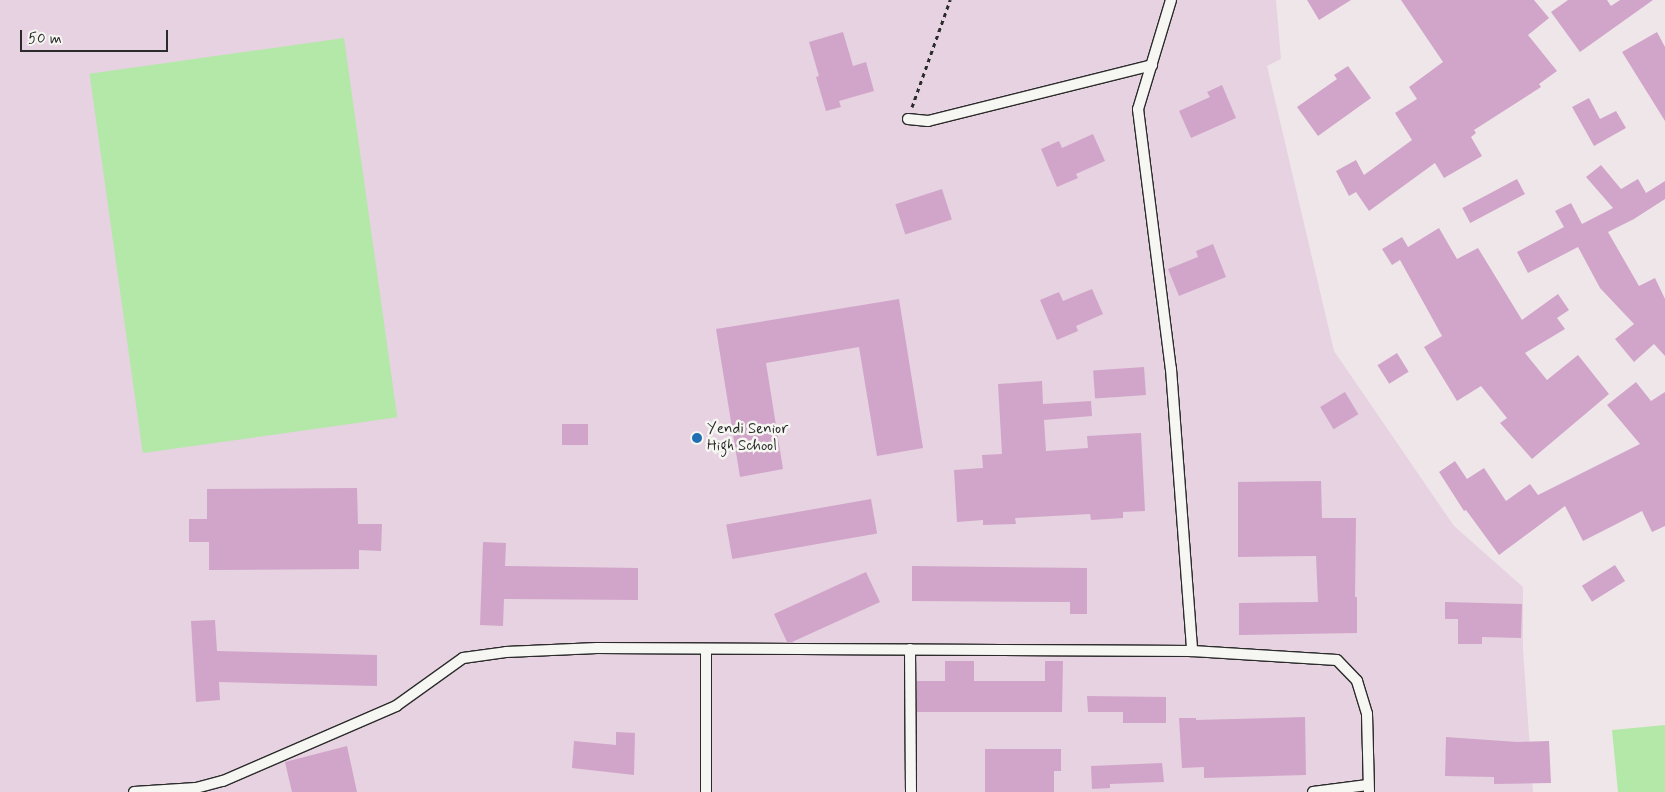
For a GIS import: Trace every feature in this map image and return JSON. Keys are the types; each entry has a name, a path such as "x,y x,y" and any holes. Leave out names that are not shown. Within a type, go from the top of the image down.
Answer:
{"lane":[{"path":"1171,0 1138,109 1171,369 1192,651"},
{"path":"908,119 928,121 1152,65"},
{"path":"134,792 196,788 223,781 396,706 462,658 506,652 597,648 1192,651 1338,660 1357,681 1367,714 1369,788 1313,792"},
{"path":"706,648 706,792"},
{"path":"910,650 911,792"}],"path":[{"path":"908,119 950,0"}],"shaded area":[{"name":"Yendi Senior High School","path":"0,0 1276,0 1281,59 1267,66 1334,351 1454,526 1523,587 1523,650 1533,792 0,792"}],"green space":[{"path":"344,38 397,417 143,453 90,74"},
{"path":"1665,725 1665,792 1618,792 1612,730"}],"building":[{"path":"1307,0 1351,0 1319,20"},
{"path":"1401,0 1534,0 1549,18 1528,35 1557,71 1539,84 1541,87 1474,130 1476,133 1471,137 1482,156 1444,178 1435,163 1369,211 1356,192 1349,196 1336,171 1356,160 1364,175 1412,140 1395,113 1417,99 1409,87 1443,62"},
{"path":"1568,0 1607,0 1611,6 1620,0 1653,0 1580,52 1551,12"},
{"path":"843,32 853,66 866,62 874,91 839,101 841,107 826,111 816,77 819,76 809,42"},
{"path":"1657,32 1665,47 1665,121 1622,52"},
{"path":"1348,66 1371,98 1318,136 1297,107 1337,79 1334,75"},
{"path":"1222,85 1236,118 1191,138 1179,111 1210,97 1207,92"},
{"path":"1589,98 1600,119 1616,111 1626,128 1594,146 1572,107"},
{"path":"1093,134 1105,161 1076,174 1078,178 1057,187 1041,149 1059,141 1062,148"},
{"path":"1601,165 1621,189 1638,179 1646,193 1665,181 1665,199 1634,219 1608,232 1639,286 1655,278 1665,299 1665,356 1654,344 1634,362 1615,339 1634,324 1600,288 1578,247 1528,273 1517,252 1564,227 1555,211 1571,203 1582,224 1613,208 1586,177"},
{"path":"1517,179 1525,194 1470,223 1462,208"},
{"path":"942,189 952,219 905,235 895,204"},
{"path":"1439,228 1457,259 1478,248 1522,320 1558,294 1569,310 1557,318 1565,329 1525,353 1547,380 1578,355 1609,394 1532,459 1500,423 1507,418 1481,386 1457,401 1424,347 1442,336 1400,260 1392,265 1382,249 1402,237 1408,247"},
{"path":"1213,244 1226,277 1179,296 1168,269 1198,257 1196,251"},
{"path":"1092,289 1103,314 1076,326 1078,331 1057,340 1040,300 1059,292 1063,301"},
{"path":"899,299 923,448 877,456 859,347 766,363 783,469 740,477 716,329"},
{"path":"1397,353 1409,372 1389,384 1377,365"},
{"path":"1144,367 1146,395 1095,398 1093,371"},
{"path":"1042,381 1043,404 1091,401 1092,416 1044,420 1046,451 1088,448 1087,436 1141,433 1145,511 1123,512 1123,518 1091,520 1090,514 1015,518 1016,524 983,525 983,520 957,522 954,470 983,468 982,455 1002,454 998,384"},
{"path":"1636,382 1651,401 1665,392 1665,526 1652,532 1642,511 1583,541 1565,506 1499,555 1466,510 1464,511 1439,472 1455,461 1467,479 1484,468 1506,501 1530,484 1538,495 1640,444 1607,405"},
{"path":"1345,392 1358,414 1334,429 1320,407"},
{"path":"562,424 588,424 588,445 562,445"},
{"path":"1321,481 1322,518 1356,518 1355,597 1357,597 1357,633 1239,635 1239,603 1318,602 1316,556 1238,557 1238,482"},
{"path":"357,488 358,524 382,524 381,551 359,550 359,569 209,570 209,542 189,542 189,519 207,519 207,489"},
{"path":"871,499 877,533 732,559 726,525"},
{"path":"483,542 506,543 505,566 638,568 638,600 504,599 503,626 480,625"},
{"path":"1615,565 1625,581 1592,602 1582,586"},
{"path":"912,566 1087,568 1087,614 1070,614 1070,602 912,601"},
{"path":"866,572 880,602 792,642 787,642 774,614"},
{"path":"1445,602 1522,604 1521,638 1482,637 1482,644 1458,644 1458,619 1445,619"},
{"path":"215,620 217,651 377,655 377,686 219,682 220,700 196,702 191,621"},
{"path":"945,661 974,661 974,681 1045,681 1045,661 1063,661 1062,712 917,712 917,681 945,681"},
{"path":"1087,696 1166,697 1166,723 1123,723 1123,712 1088,712"},
{"path":"1305,717 1306,775 1204,778 1204,767 1182,768 1179,718 1196,718 1196,720"},
{"path":"616,732 635,733 634,775 572,768 574,741 616,745"},
{"path":"1446,737 1517,742 1549,741 1551,783 1494,784 1494,777 1445,776"},
{"path":"347,746 357,792 292,792 285,762"},
{"path":"985,749 1061,749 1061,771 1054,771 1054,792 985,792"},
{"path":"1162,763 1164,782 1110,784 1110,788 1092,789 1091,766"}],"place":[{"name":"Yendi Senior High School","path":"697,438"}]}
